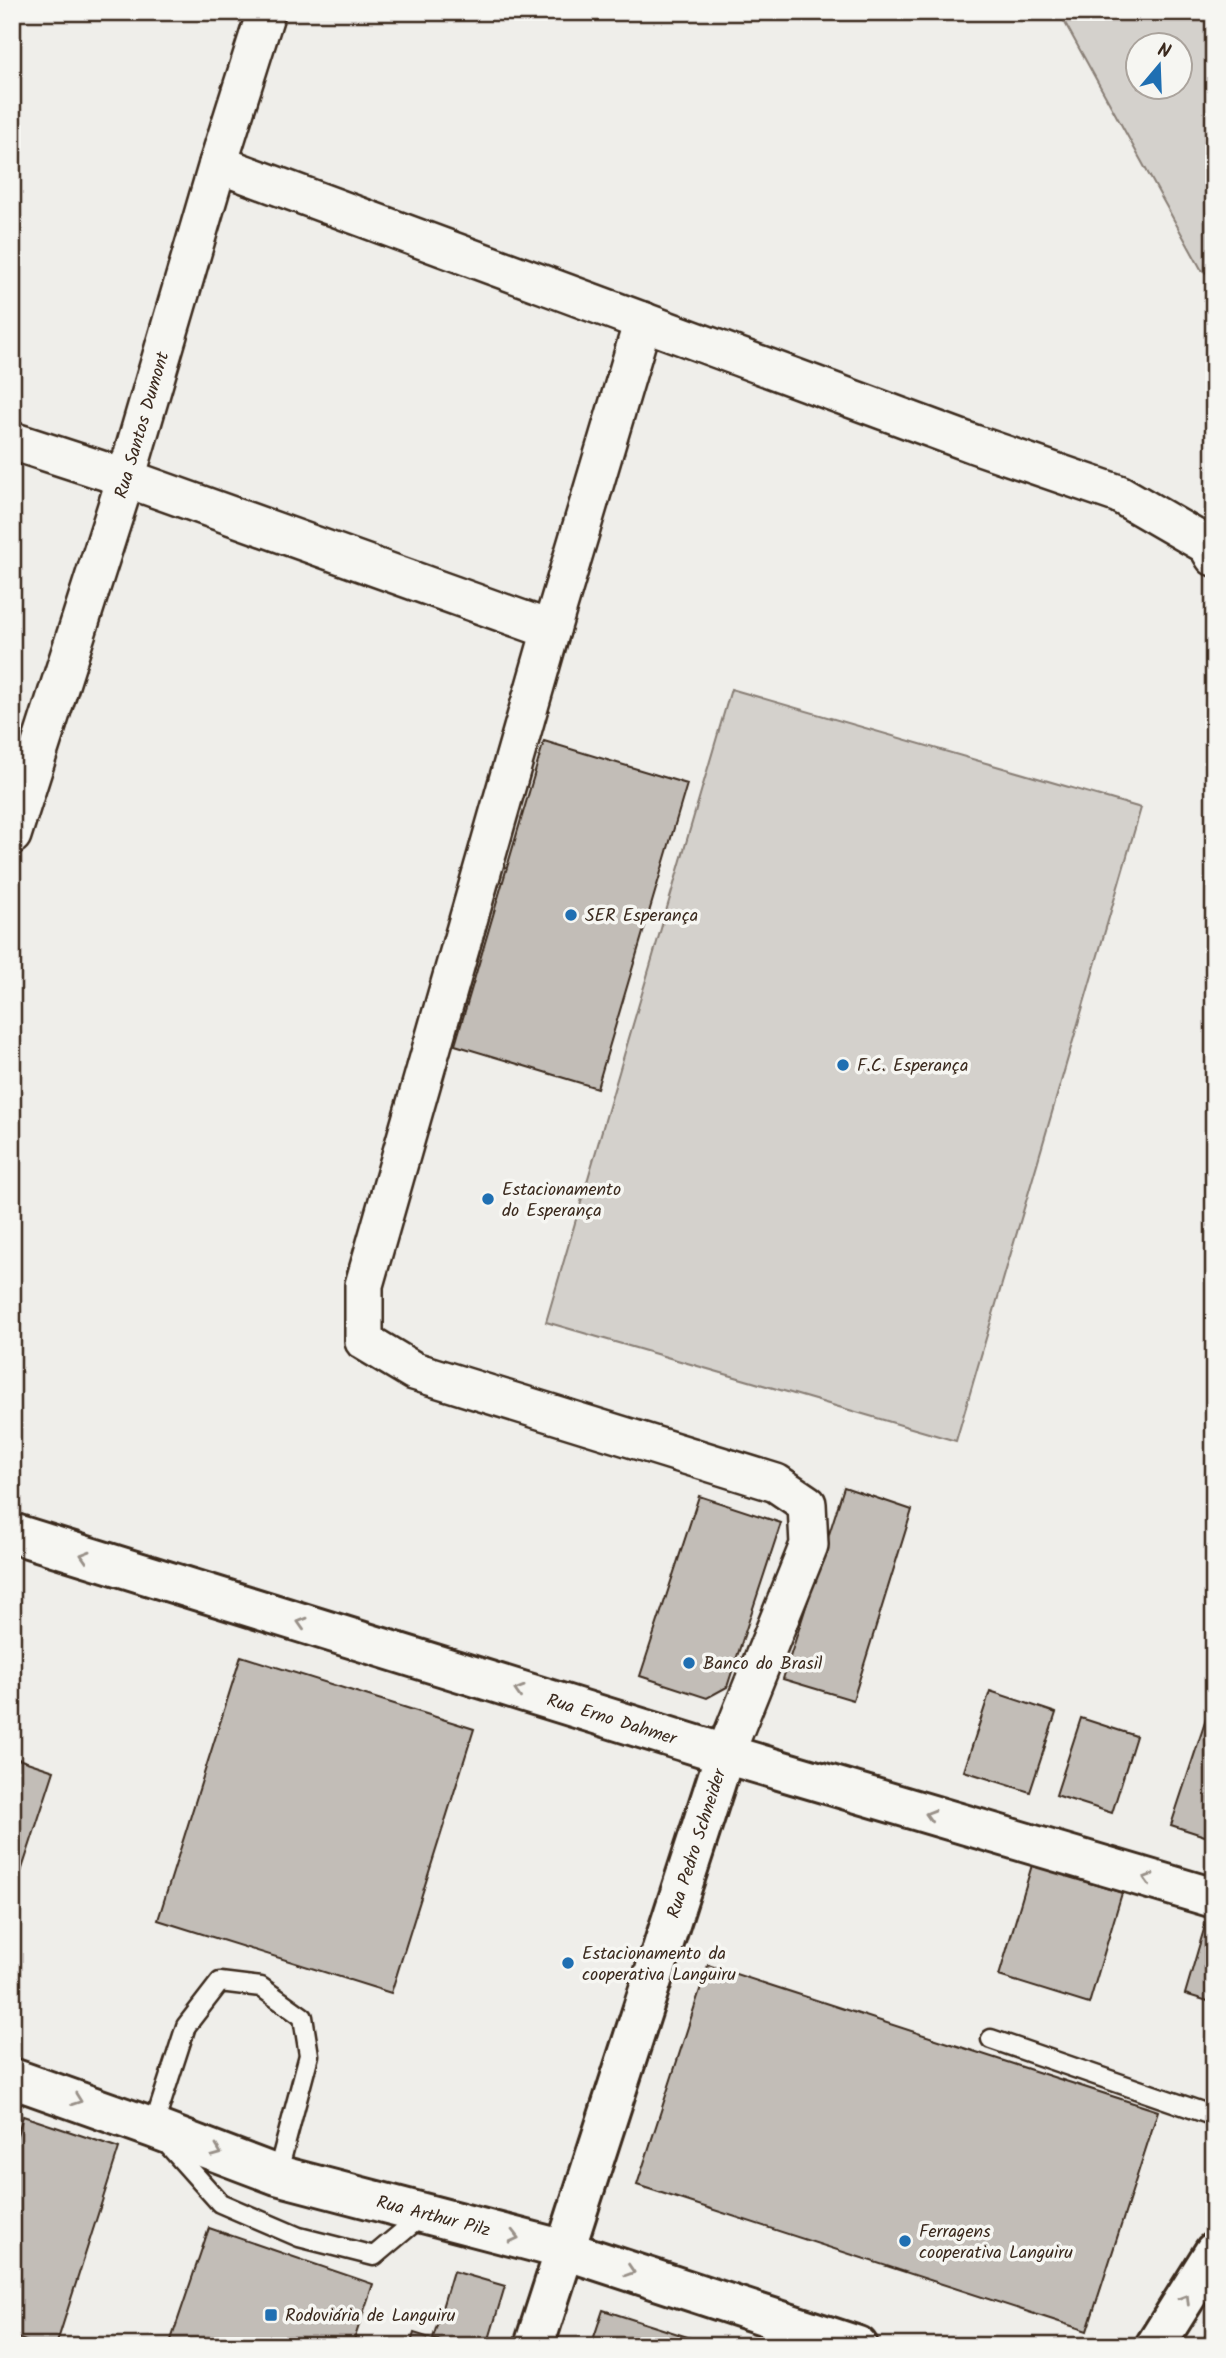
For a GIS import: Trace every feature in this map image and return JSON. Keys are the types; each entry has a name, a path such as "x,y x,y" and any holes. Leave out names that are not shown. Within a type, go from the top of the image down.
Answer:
{"main road":[{"name":"Rua Erno Dahmer","path":"12,1533 725,1754 1214,1898"},
{"name":"Rua Pedro Schneider","path":"534,2346 725,1754"},
{"name":"Rua Arthur Pilz","path":"12,2078 277,2175 565,2250 858,2346"},
{"path":"1155,2346 1214,2252"}],"street":[{"name":"Rua Santos Dumont","path":"12,835 126,478 218,164 266,12"},
{"path":"218,164 974,444 1119,494 1207,545 1214,557"},
{"path":"12,441 126,478 551,630 643,321"},
{"name":"Rua Pedro Schneider","path":"551,630 364,1285 364,1341 414,1371 776,1483 807,1504 809,1545 725,1754"}],"lane":[{"path":"277,2175 309,2055 303,2017 261,1987 220,1982 186,2026 153,2128 220,2203 299,2237 374,2256 424,2214"},
{"path":"991,2039 1214,2116"}],"shaded area":[{"path":"1059,12 1214,12 1214,279 1201,269"},
{"name":"F.C. Esperança","path":"731,689 1141,808 956,1441 546,1322"}],"building":[{"name":"SER Esperança","path":"544,741 687,784 597,1088 455,1045"},
{"path":"844,1487 912,1510 853,1700 783,1679"},
{"path":"699,1496 781,1523 727,1687 707,1698 640,1676"},
{"path":"241,1656 474,1729 391,1993 158,1920"},
{"path":"990,1691 1056,1713 1030,1792 964,1771"},
{"path":"1214,1698 1214,1839 1171,1825"},
{"path":"1081,1718 1136,1736 1112,1813 1056,1795"},
{"path":"12,1757 54,1771 19,1878 12,1876"},
{"path":"1032,1865 1122,1893 1089,2004 999,1976"},
{"path":"1205,1926 1214,1928 1214,1994 1211,2002 1185,1994"},
{"path":"708,1965 1158,2111 1087,2331 637,2185"},
{"path":"1214,2024 1214,2051 1206,2049"},
{"path":"23,2116 119,2148 56,2346 39,2346 12,2336 12,2151"},
{"name":"Rodoviária de Languiru","path":"209,2228 373,2284 352,2346 169,2346"},
{"path":"453,2271 505,2286 487,2346 461,2346 433,2338"},
{"path":"603,2310 700,2341 699,2346 591,2346"},
{"path":"1214,2320 1214,2346 1200,2346"},
{"path":"414,2333 455,2346 410,2346"}],"place":[{"name":"SER Esperança","path":"571,915"},
{"name":"F.C. Esperança","path":"843,1065"},
{"name":"Estacionamento do Esperança","path":"488,1199"},
{"name":"Banco do Brasil","path":"689,1663"},
{"name":"Estacionamento da cooperativa Languiru","path":"568,1963"},
{"name":"Ferragens cooperativa Languiru","path":"905,2241"},
{"name":"Rodoviária de Languiru","path":"271,2315"}]}
